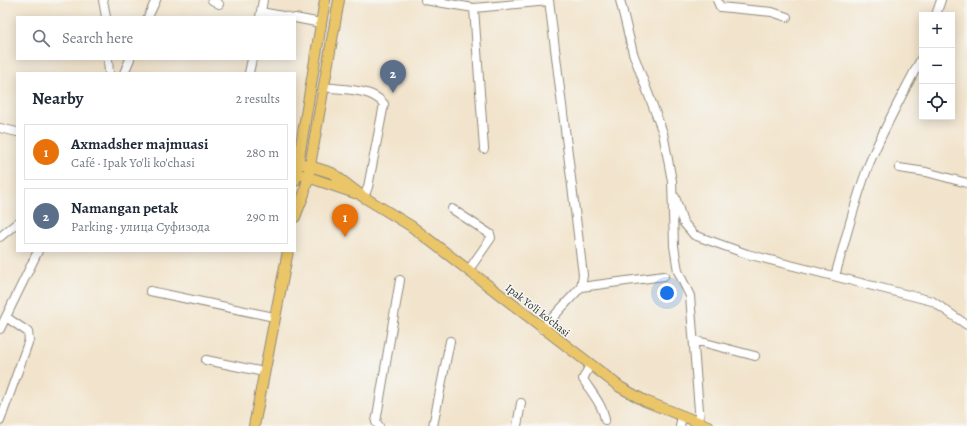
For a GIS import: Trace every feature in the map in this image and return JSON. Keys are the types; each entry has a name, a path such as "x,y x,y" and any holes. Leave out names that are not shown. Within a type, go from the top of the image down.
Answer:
{"main road":[{"path":"296,162 326,0"},
{"path":"296,211 304,194 308,177 339,0"},
{"name":"Ipak Yo'li ko'chasi","path":"296,162 310,164 332,173 363,196 411,226 542,329 620,387 644,401 704,424"},
{"name":"Ipak Yo'li ko'chasi","path":"296,177 308,177 363,196"},
{"path":"254,426 288,252"}],"street":[{"path":"103,0 106,16"},
{"path":"148,16 156,0"},
{"path":"263,0 260,14 279,16"},
{"path":"426,0 474,8 549,0 583,275 581,287 542,329"},
{"path":"620,0 633,53 663,133 676,204 683,222 694,235 748,254 932,301 967,325"},
{"path":"717,0 720,7 772,12 787,17"},
{"path":"937,12 942,0"},
{"path":"474,8 484,149"},
{"path":"296,18 321,23"},
{"path":"108,60 109,72"},
{"path":"124,72 130,60"},
{"path":"250,72 252,60"},
{"path":"835,276 851,218 869,164 919,63"},
{"path":"324,87 369,93 378,97 384,104 368,187 363,196"},
{"path":"0,128 16,132"},
{"path":"900,168 926,172 967,183"},
{"path":"672,181 674,246 678,271 690,296 704,424"},
{"path":"452,209 490,234 491,238 468,271"},
{"path":"0,237 16,224"},
{"path":"0,329 38,252"},
{"path":"581,287 664,276"},
{"path":"379,426 376,422 400,280"},
{"path":"150,291 274,317"},
{"path":"0,421 29,340 28,332 6,317"},
{"path":"694,340 755,356"},
{"path":"433,426 450,341"},
{"path":"206,360 264,372"},
{"path":"590,365 583,379 598,402 604,414 605,420"},
{"path":"517,426 521,403"},
{"path":"680,426 682,416"}],"place":[{"name":"Namangan petak","path":"393,93"},
{"name":"Axmadsher majmuasi","path":"345,237"}]}
